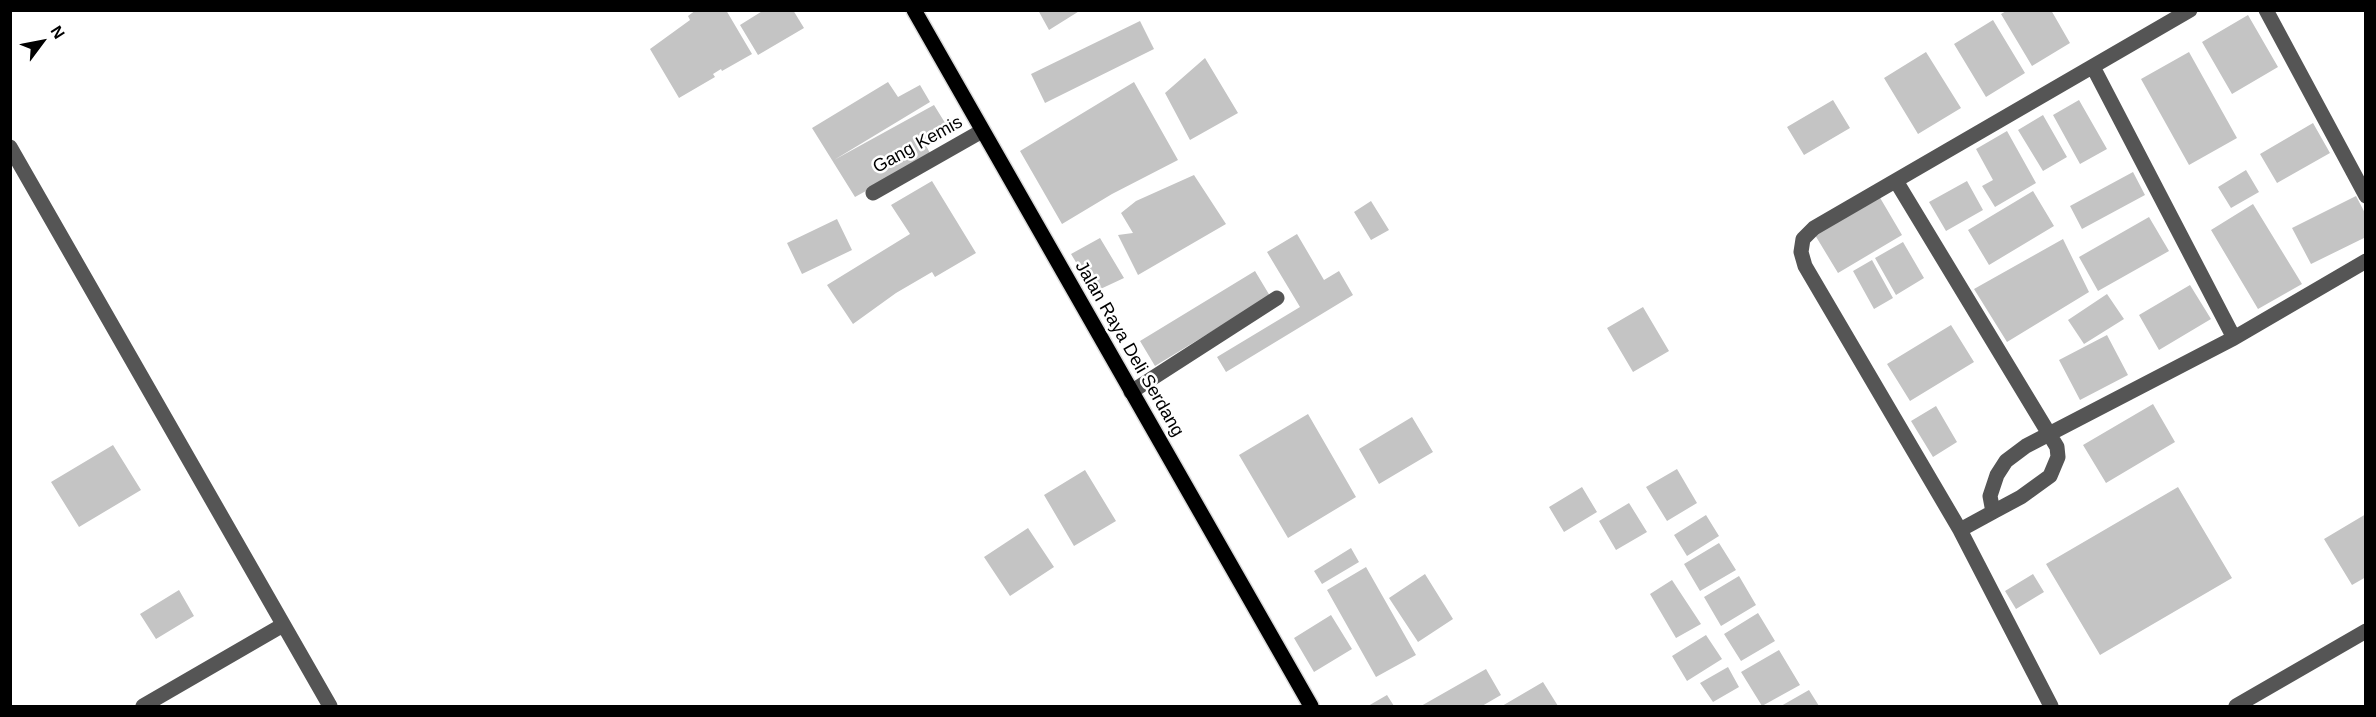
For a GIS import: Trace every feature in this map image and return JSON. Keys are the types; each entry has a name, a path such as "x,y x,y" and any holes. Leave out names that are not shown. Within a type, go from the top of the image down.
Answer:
{"main road":[{"name":"Jalan Raya Deli Serdang","path":"914,10 1311,706"}],"street":[{"path":"2051,706 1960,530 1806,266 1801,252 1803,239 1814,228 2190,10"},
{"path":"2266,10 2366,196"},
{"path":"2093,67 2234,338"},
{"name":"Gang Kemis","path":"873,193 982,131"},
{"path":"10,147 330,706"},
{"path":"1896,181 2057,447 2058,457 2050,476 2021,497 1960,530"},
{"path":"1994,512 1990,496 1997,475 2006,461 2026,446 2234,338 2366,261"},
{"path":"1131,392 1277,298"},
{"path":"143,706 283,625"},
{"path":"2236,706 2366,631"}],"building":[{"path":"696,10 726,10 752,54 722,71 721,69 713,74 715,77 679,98 650,49 690,20 688,16"},
{"path":"764,10 793,10 804,28 758,55 740,25"},
{"path":"1038,10 1081,10 1049,30"},
{"path":"2008,10 2051,10 2070,43 2032,66 2001,14"},
{"path":"2248,15 2278,67 2232,94 2202,42"},
{"path":"1993,20 2025,73 1986,97 1954,44"},
{"path":"1140,21 1154,49 1045,103 1031,74"},
{"path":"1926,52 1961,108 1918,134 1884,78"},
{"path":"2189,52 2237,138 2189,165 2141,79"},
{"path":"1205,58 1238,113 1190,140 1165,93"},
{"path":"888,82 898,97 920,85 930,102 834,160 934,105 947,126 923,140 931,155 855,197 812,128"},
{"path":"1134,82 1178,160 1112,194 1062,224 1020,151"},
{"path":"1833,100 1850,128 1804,155 1787,127"},
{"path":"2079,100 2107,149 2080,164 2053,115"},
{"path":"2043,115 2067,157 2043,171 2018,130"},
{"path":"2313,123 2330,153 2277,183 2260,154"},
{"path":"2007,131 2036,183 1995,207 1982,186 1993,180 1976,149"},
{"path":"2246,170 2259,192 2231,208 2218,187"},
{"path":"2133,172 2145,195 2082,229 2070,206"},
{"path":"1194,175 1226,224 1138,275 1118,235 1133,233 1121,213 1136,201"},
{"path":"932,181 976,253 935,277 932,272 896,293 853,324 827,285 910,234 891,205"},
{"path":"1967,181 1983,210 1946,231 1929,202"},
{"path":"2033,191 2054,226 1989,265 1968,230"},
{"path":"1879,196 1902,235 1838,273 1815,235"},
{"path":"2356,196 2366,215 2366,237 2311,264 2292,228"},
{"path":"1371,201 1389,230 1371,240 1354,212"},
{"path":"2253,204 2302,284 2258,309 2211,230"},
{"path":"2149,217 2169,251 2098,291 2079,257"},
{"path":"837,219 852,250 802,274 787,243"},
{"path":"1297,234 1324,280 1339,271 1353,295 1226,372 1217,357 1300,307 1267,252"},
{"path":"1100,238 1124,278 1094,292 1071,254"},
{"path":"2063,239 2089,292 2007,342 1974,289"},
{"path":"1903,242 1924,278 1896,295 1875,258"},
{"path":"1872,260 1893,298 1874,309 1853,271"},
{"path":"1255,271 1270,296 1155,366 1140,341"},
{"path":"2190,285 2211,319 2159,350 2139,315"},
{"path":"2107,294 2124,319 2084,344 2068,320"},
{"path":"1643,307 1669,351 1633,372 1607,328"},
{"path":"1951,325 1974,362 1910,401 1887,364"},
{"path":"2107,335 2128,375 2080,400 2059,360"},
{"path":"2153,404 2175,442 2106,483 2083,445"},
{"path":"1936,406 1957,442 1933,457 1911,421"},
{"path":"1308,414 1356,497 1288,538 1239,455"},
{"path":"1412,417 1433,452 1379,484 1359,449"},
{"path":"113,445 141,490 79,527 51,482"},
{"path":"1677,469 1697,503 1667,521 1646,487"},
{"path":"1085,470 1116,521 1074,546 1044,495"},
{"path":"1582,487 1597,512 1564,532 1549,507"},
{"path":"2178,487 2232,578 2100,655 2046,564"},
{"path":"1629,503 1647,532 1616,550 1599,521"},
{"path":"2366,514 2366,577 2352,585 2324,539"},
{"path":"1706,515 1719,536 1687,556 1674,535"},
{"path":"1028,528 1054,567 1010,596 984,557"},
{"path":"1719,543 1736,570 1700,591 1684,564"},
{"path":"1351,548 1359,562 1322,584 1314,571"},
{"path":"1366,567 1416,655 1376,677 1327,590"},
{"path":"1425,574 1453,619 1418,642 1389,598"},
{"path":"2033,574 2044,592 2016,609 2005,591"},
{"path":"1739,576 1756,605 1721,626 1704,597"},
{"path":"1672,580 1701,624 1676,638 1650,594"},
{"path":"179,590 194,616 156,639 140,614"},
{"path":"1758,613 1775,641 1741,661 1724,634"},
{"path":"1331,615 1352,649 1314,672 1294,638"},
{"path":"1706,635 1722,659 1687,681 1672,656"},
{"path":"1779,650 1800,685 1762,706 1741,672"},
{"path":"1728,667 1739,687 1713,702 1700,683"},
{"path":"1486,669 1501,695 1482,706 1421,706"},
{"path":"1543,682 1558,706 1502,706"},
{"path":"1809,690 1819,706 1781,706"},
{"path":"1387,695 1394,706 1368,706"}]}
